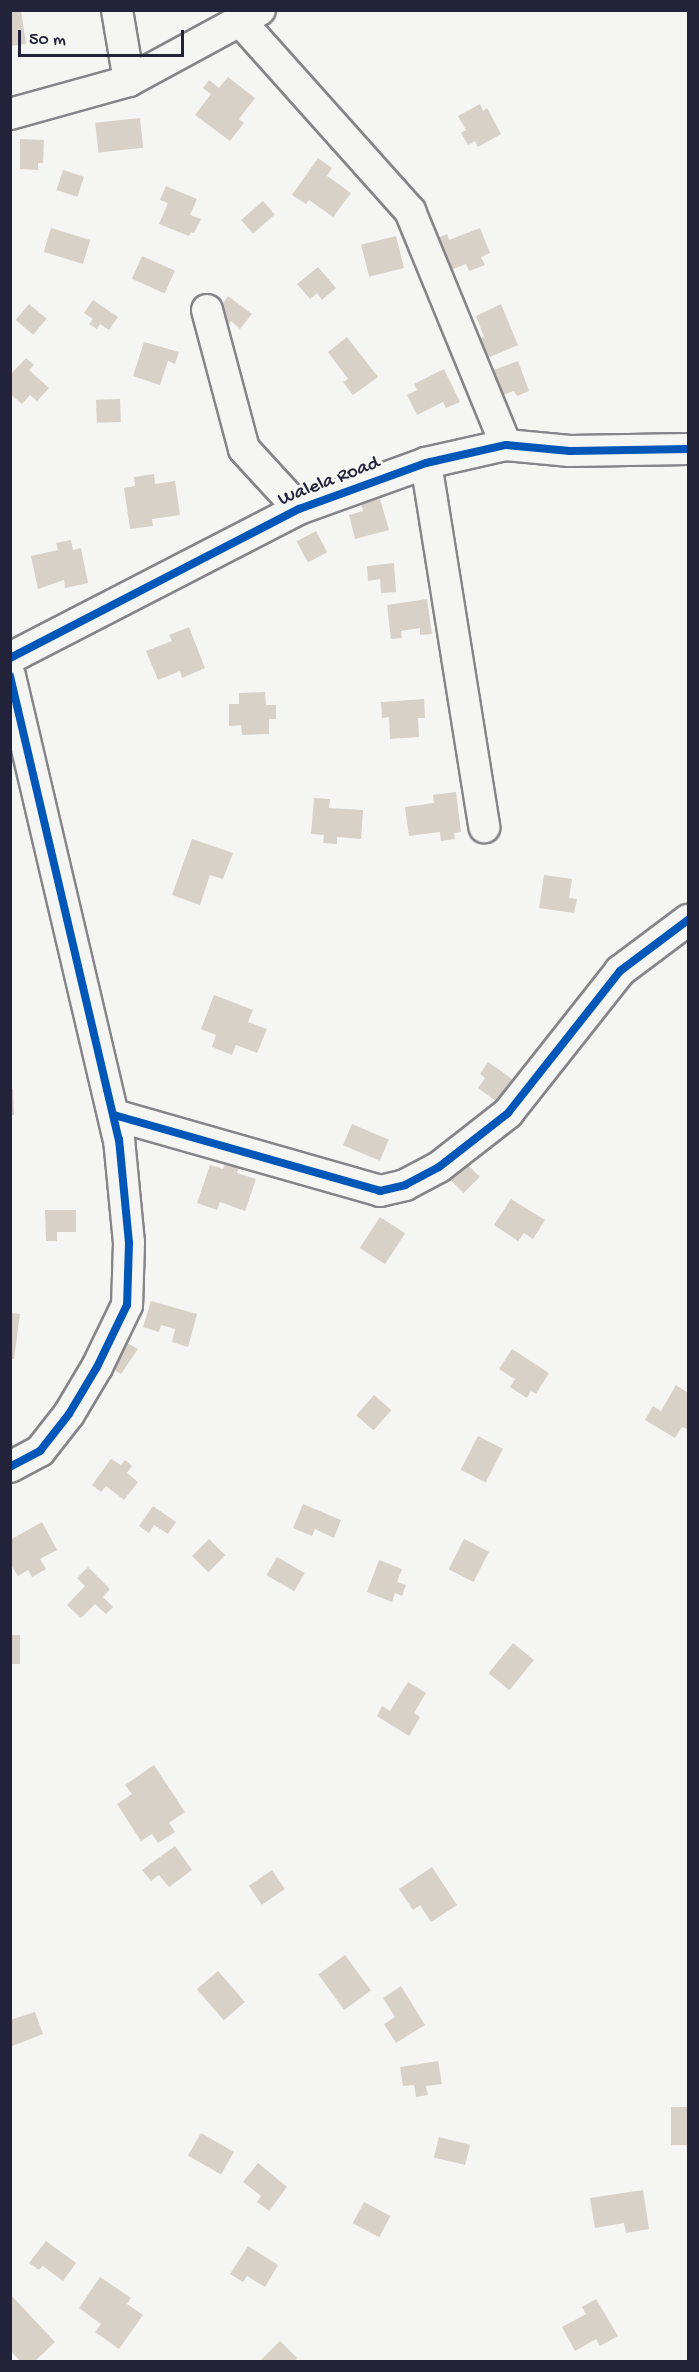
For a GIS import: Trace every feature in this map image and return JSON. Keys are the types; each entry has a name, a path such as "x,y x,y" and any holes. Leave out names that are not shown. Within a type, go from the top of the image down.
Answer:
{"street":[{"path":"117,10 129,81"},
{"path":"10,114 129,81 255,14 410,211 506,445"},
{"path":"207,310 244,449 298,509"},
{"name":"Walela Road","path":"10,658 298,509 426,463 506,445 570,451 688,449"},
{"path":"426,463 484,827"},
{"path":"10,676 114,1115 129,1243 126,1305 97,1368 69,1414 40,1451 10,1467"},
{"path":"114,1115 380,1191 405,1185 439,1167 508,1113 620,971 688,920"}],"building":[{"path":"10,10 21,10 26,44 10,46"},
{"path":"228,77 255,98 239,119 244,123 230,141 195,115 211,94 203,88 209,80 219,88"},
{"path":"480,104 483,111 487,108 501,134 478,147 475,141 468,145 461,133 466,130 458,116"},
{"path":"140,118 143,148 98,153 95,123"},
{"path":"20,139 44,140 43,163 38,163 38,170 20,169"},
{"path":"318,158 332,168 327,176 351,193 333,217 309,200 306,204 292,195"},
{"path":"63,170 84,177 77,197 57,190"},
{"path":"166,186 197,199 190,215 201,219 194,233 191,232 189,236 159,224 168,203 160,200"},
{"path":"263,201 275,215 253,234 241,220"},
{"path":"51,228 90,240 83,264 44,252"},
{"path":"480,228 490,253 481,257 485,265 469,271 466,264 445,272 433,240 447,234 449,240"},
{"path":"396,236 404,268 369,277 361,245"},
{"path":"142,256 175,271 165,293 132,279"},
{"path":"318,267 336,288 322,300 317,293 310,299 297,284"},
{"path":"228,296 252,314 240,329 231,321 226,328 213,317"},
{"path":"93,300 118,317 109,330 100,324 97,329 89,324 93,319 84,313"},
{"path":"29,304 47,319 33,335 16,320"},
{"path":"501,304 518,345 485,359 477,340 484,337 476,316"},
{"path":"347,337 378,377 353,395 343,382 348,379 328,352"},
{"path":"144,342 179,352 175,364 168,361 160,385 133,376"},
{"path":"26,358 34,365 29,370 49,388 37,401 30,395 22,404 10,394 10,375"},
{"path":"518,361 529,391 517,396 514,391 497,397 488,372"},
{"path":"444,369 460,402 446,408 443,402 417,415 407,395 417,390 414,384"},
{"path":"120,399 121,422 97,423 96,400"},
{"path":"154,474 155,484 175,481 180,515 152,519 153,526 130,529 124,488 135,486 134,477"},
{"path":"380,499 389,530 355,539 349,515 363,511 361,504"},
{"path":"316,531 327,552 308,563 297,541"},
{"path":"71,540 73,550 81,548 88,583 65,588 64,580 38,589 31,556 58,550 56,543"},
{"path":"394,563 396,592 381,593 380,579 368,581 367,566"},
{"path":"427,599 432,634 420,635 420,628 401,631 402,638 391,639 387,605"},
{"path":"189,627 205,668 182,678 180,671 158,680 146,651 172,641 169,635"},
{"path":"265,692 266,705 276,705 276,719 269,719 269,734 242,735 241,725 229,726 229,704 239,704 239,693"},
{"path":"424,699 425,718 418,718 419,737 390,739 389,717 382,718 381,702"},
{"path":"456,792 461,832 454,833 455,839 441,841 440,832 409,836 405,807 434,803 433,795"},
{"path":"314,798 330,799 329,808 363,810 361,839 337,837 337,844 323,843 324,835 311,834"},
{"path":"192,839 233,853 223,879 210,875 200,905 172,895"},
{"path":"544,875 572,879 569,898 577,899 574,913 539,908"},
{"path":"214,995 253,1010 248,1022 267,1029 257,1053 236,1045 232,1055 212,1047 216,1035 201,1029"},
{"path":"488,1062 512,1079 496,1101 478,1088 485,1078 480,1074"},
{"path":"10,1089 13,1089 14,1115 10,1115"},
{"path":"352,1124 389,1140 380,1161 343,1145"},
{"path":"226,1160 240,1165 237,1173 256,1179 245,1211 220,1202 217,1210 197,1203 210,1165 223,1169"},
{"path":"465,1162 480,1177 464,1193 449,1178"},
{"path":"511,1199 545,1220 533,1239 524,1233 518,1241 494,1225"},
{"path":"45,1210 76,1210 76,1232 57,1232 57,1241 46,1241"},
{"path":"380,1217 405,1233 385,1264 360,1248"},
{"path":"151,1301 197,1314 188,1347 172,1342 175,1329 161,1325 159,1332 143,1327"},
{"path":"10,1313 20,1314 14,1359 10,1359"},
{"path":"118,1338 138,1349 121,1374 104,1364"},
{"path":"512,1349 549,1373 536,1394 531,1391 527,1398 510,1387 515,1379 499,1369"},
{"path":"676,1385 688,1393 688,1429 682,1427 675,1438 645,1420 653,1406 661,1411"},
{"path":"374,1395 391,1410 374,1430 356,1415"},
{"path":"478,1436 503,1449 486,1483 461,1470"},
{"path":"111,1459 121,1465 125,1460 132,1466 127,1473 138,1482 124,1500 106,1486 101,1492 92,1485"},
{"path":"303,1504 341,1520 334,1538 315,1529 312,1536 293,1528"},
{"path":"153,1506 176,1522 168,1534 154,1525 149,1533 139,1526"},
{"path":"42,1522 57,1550 40,1559 46,1569 32,1577 28,1570 18,1576 10,1563 10,1540"},
{"path":"209,1539 225,1555 208,1572 192,1556"},
{"path":"464,1539 489,1552 474,1582 449,1569"},
{"path":"277,1557 305,1573 294,1591 266,1575"},
{"path":"379,1560 402,1569 397,1582 406,1585 402,1596 395,1593 392,1602 367,1592"},
{"path":"88,1567 110,1589 103,1597 113,1607 106,1614 95,1604 81,1618 67,1605 85,1586 77,1578"},
{"path":"10,1635 20,1635 20,1664 10,1664"},
{"path":"513,1643 534,1660 509,1690 488,1673"},
{"path":"408,1682 426,1693 414,1713 420,1717 409,1736 377,1716 382,1706 390,1711"},
{"path":"154,1765 185,1812 169,1823 175,1832 158,1843 152,1834 141,1841 117,1804 132,1794 125,1785"},
{"path":"175,1846 192,1870 169,1887 159,1875 151,1881 142,1870"},
{"path":"432,1867 457,1905 431,1922 420,1905 413,1910 399,1889"},
{"path":"272,1870 285,1889 262,1905 249,1886"},
{"path":"345,1955 371,1991 344,2010 318,1974"},
{"path":"218,1971 245,2002 224,2020 197,1989"},
{"path":"401,1986 425,2025 396,2043 384,2024 395,2017 383,1998"},
{"path":"35,2012 43,2034 12,2046 10,2020"},
{"path":"438,2061 442,2084 426,2086 428,2095 416,2097 414,2085 403,2086 400,2067"},
{"path":"671,2107 688,2107 688,2145 671,2145"},
{"path":"201,2133 234,2152 221,2175 188,2156"},
{"path":"439,2137 470,2145 465,2165 434,2157"},
{"path":"258,2163 287,2187 269,2211 257,2202 261,2196 243,2182"},
{"path":"643,2190 649,2229 626,2233 624,2223 595,2228 590,2198"},
{"path":"364,2202 390,2216 379,2237 353,2223"},
{"path":"46,2241 76,2263 63,2281 43,2266 39,2270 29,2263"},
{"path":"248,2246 278,2265 265,2287 247,2276 243,2282 230,2274"},
{"path":"100,2277 131,2298 127,2304 143,2315 119,2349 95,2332 101,2324 79,2308"},
{"path":"10,2294 55,2342 34,2362 21,2362 10,2350"},
{"path":"596,2299 618,2336 600,2346 596,2339 575,2351 562,2327 586,2314 582,2307"},
{"path":"280,2341 297,2358 294,2362 259,2362"}],"cycle path":[{"path":"10,658 299,509 426,463 506,445 570,451 688,449"},
{"path":"10,676 119,1139 129,1243 127,1305 97,1367 69,1414 40,1451 10,1467"},
{"path":"114,1115 380,1191 405,1185 439,1167 508,1113 620,971 688,920"}]}
